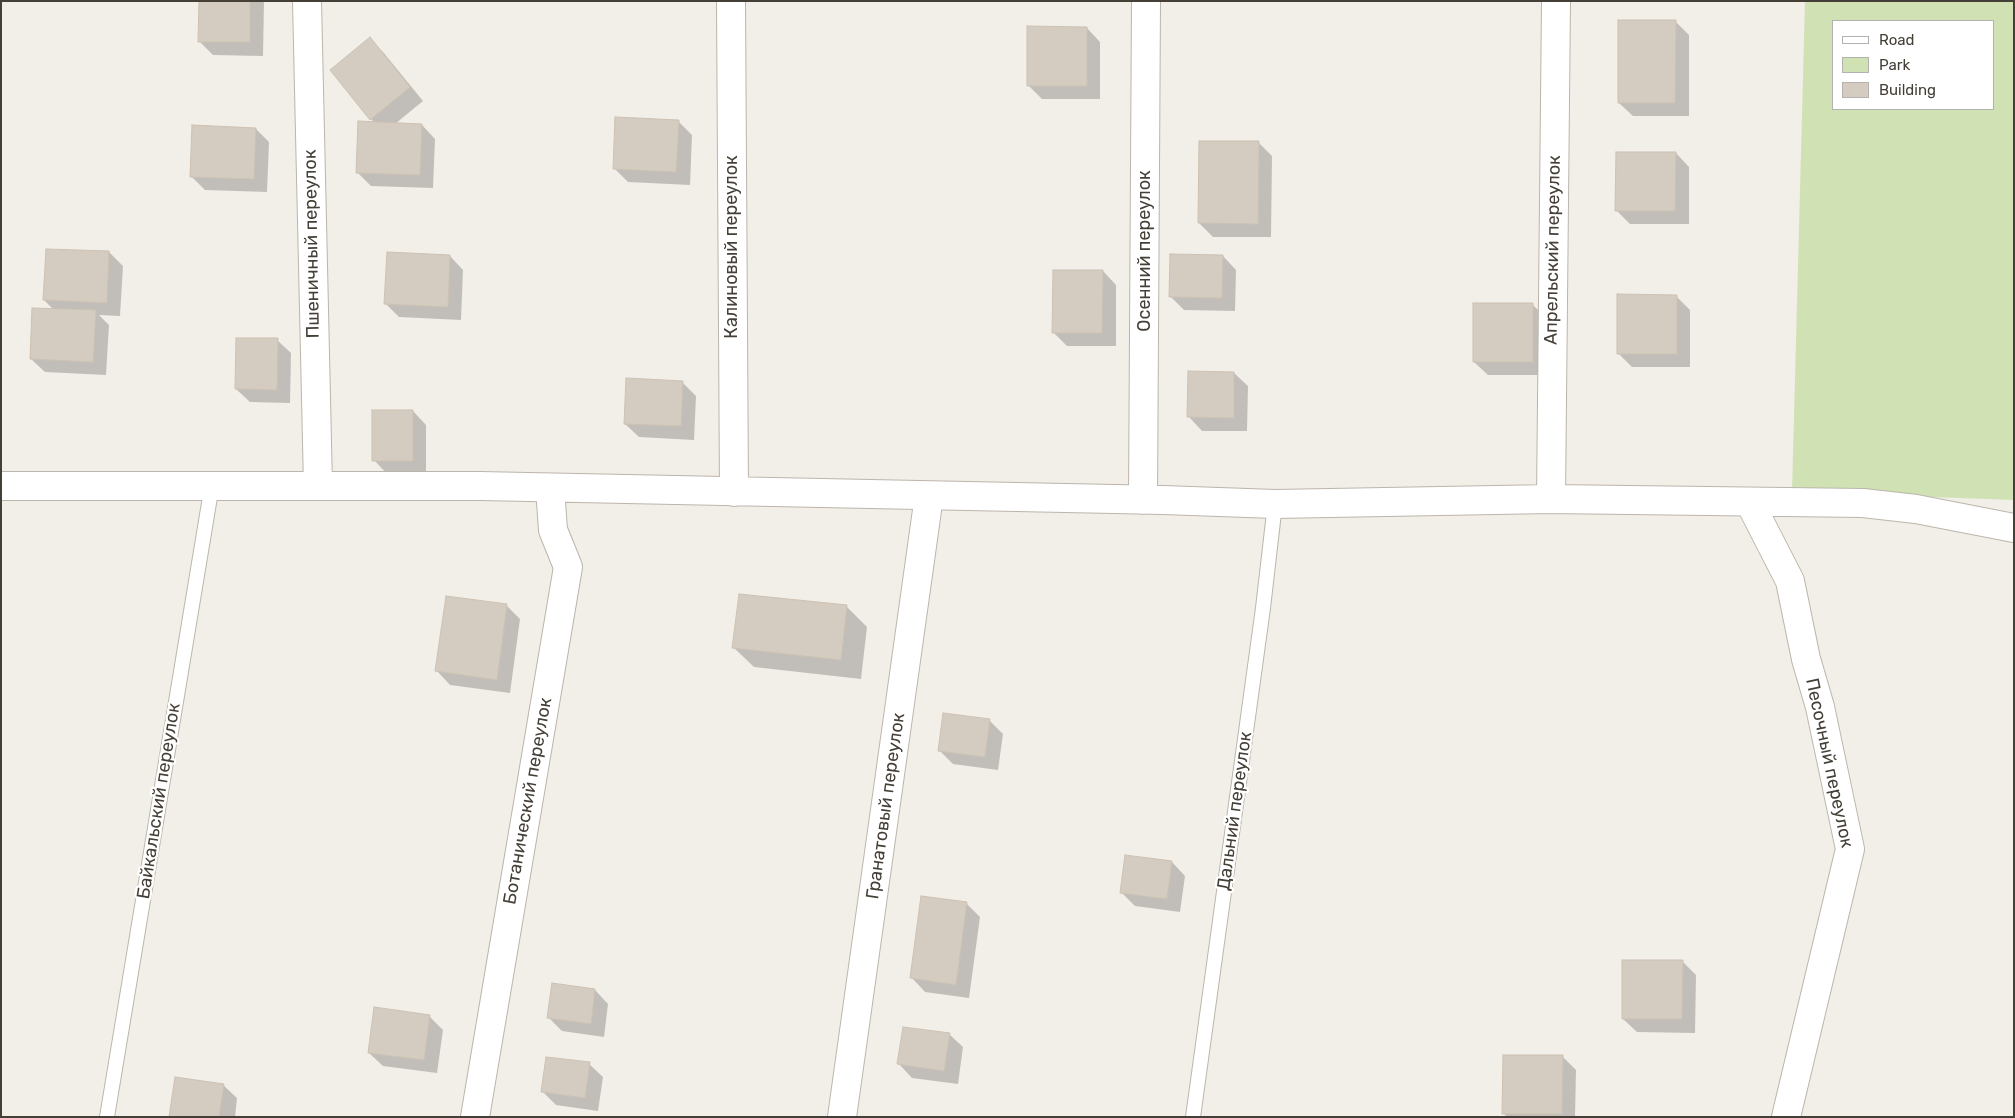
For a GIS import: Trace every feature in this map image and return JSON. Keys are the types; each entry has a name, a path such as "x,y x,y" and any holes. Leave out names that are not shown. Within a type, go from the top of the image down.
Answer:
{"street":[{"name":"Пшеничный переулок","path":"307,1 318,486"},
{"name":"Калиновый переулок","path":"731,1 734,492"},
{"name":"Осенний переулок","path":"1143,500 1146,1"},
{"name":"Апрельский переулок","path":"1551,499 1556,1"},
{"path":"1,486 212,485 550,488 1275,504 1551,499 1863,503 1916,509 2014,528"},
{"name":"Ботанический переулок","path":"475,1117 568,567 553,530 550,488"},
{"name":"Гранатовый переулок","path":"842,1117 929,496"},
{"name":"Песочный переулок","path":"1750,503 1790,581 1806,659 1820,706 1850,849 1786,1117"}],"lane":[{"name":"Байкальский переулок","path":"107,1117 212,485"},
{"name":"Дальний переулок","path":"1193,1117 1262,618 1275,504"}],"green space":[{"path":"1805,1 2014,1 2014,500 1792,492"}],"building":[{"path":"199,1 250,1 250,42 198,42"},
{"path":"1618,20 1676,20 1675,103 1618,103"},
{"path":"1027,26 1087,27 1087,86 1027,86"},
{"path":"370,37 410,87 370,120 330,70"},
{"path":"615,117 679,120 676,172 613,169"},
{"path":"358,121 422,124 420,175 356,173"},
{"path":"192,125 256,128 254,179 190,177"},
{"path":"1199,141 1259,141 1258,224 1198,223"},
{"path":"1616,152 1676,152 1675,211 1615,211"},
{"path":"46,249 109,251 107,303 43,300"},
{"path":"387,252 450,255 448,307 384,304"},
{"path":"1170,254 1223,255 1222,298 1169,297"},
{"path":"1053,270 1103,270 1102,333 1052,333"},
{"path":"1617,294 1677,295 1677,354 1617,354"},
{"path":"1473,303 1533,303 1533,362 1473,362"},
{"path":"32,308 96,310 93,362 30,359"},
{"path":"236,338 278,338 277,390 235,389"},
{"path":"1188,371 1234,372 1234,418 1187,417"},
{"path":"626,378 683,381 681,426 624,424"},
{"path":"372,410 413,410 413,461 372,461"},
{"path":"739,594 847,605 841,660 732,648"},
{"path":"446,596 507,604 497,680 435,671"},
{"path":"943,713 990,719 985,757 938,751"},
{"path":"1125,855 1172,861 1167,899 1120,893"},
{"path":"921,896 967,902 956,985 910,978"},
{"path":"1622,960 1683,960 1682,1019 1622,1019"},
{"path":"552,983 595,989 591,1024 547,1018"},
{"path":"374,1007 430,1015 424,1060 368,1053"},
{"path":"903,1027 950,1033 944,1071 897,1064"},
{"path":"1503,1055 1563,1055 1562,1114 1502,1114"},
{"path":"546,1057 590,1062 585,1098 541,1092"},
{"path":"175,1077 224,1084 219,1117 169,1117"}]}
